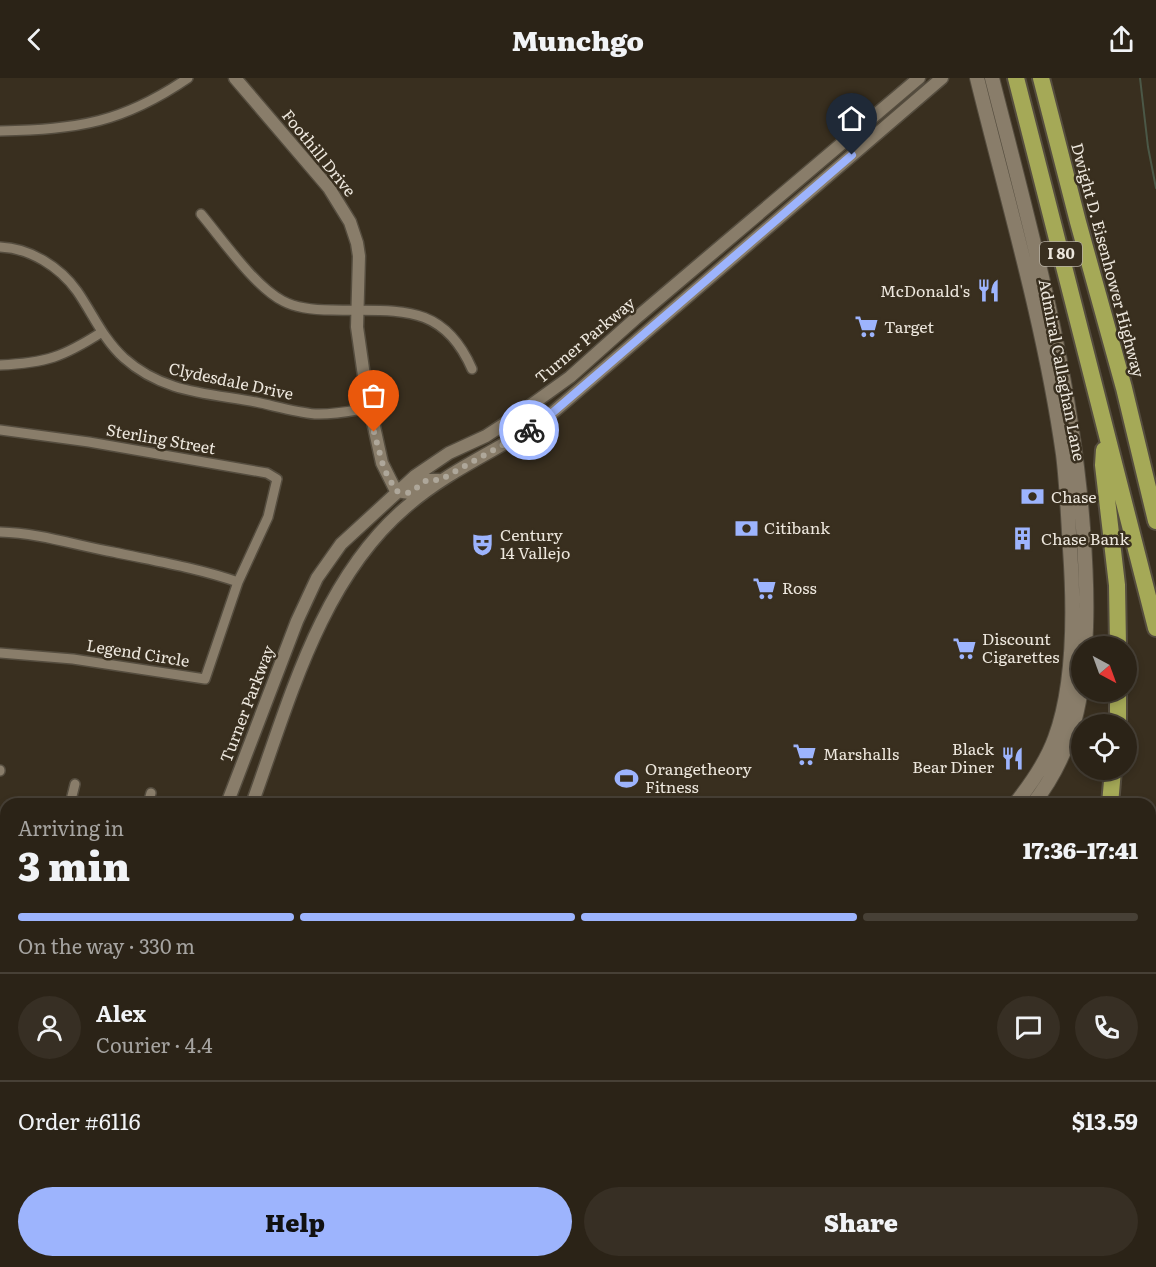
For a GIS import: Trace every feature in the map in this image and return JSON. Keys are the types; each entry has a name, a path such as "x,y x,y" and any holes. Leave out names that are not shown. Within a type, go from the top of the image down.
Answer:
{"highway":[{"name":"I 80","path":"1016,78 1156,628"},
{"name":"Dwight D. Eisenhower Highway","path":"1041,78 1124,388 1156,521"},
{"path":"1106,431 1103,465 1117,585 1118,636"},
{"path":"1111,798 1112,780"},
{"path":"1118,780 1118,798"}],"main road":[{"name":"Admiral Callaghan Lane","path":"977,78 1048,369 1063,457 1072,572 1072,633 1067,684 1060,720 1044,763 1019,798"},
{"name":"Admiral Callaghan Lane","path":"992,78 1061,360 1074,435 1087,590 1085,636"},
{"path":"1037,798 1052,776 1069,743 1078,702"}],"street":[{"path":"0,131 83,126 104,121 133,111 188,78"},
{"name":"Foothill Drive","path":"235,78 329,188 343,208 357,243 359,256 357,327 369,408 382,463 396,491"},
{"name":"Turner Parkway","path":"229,798 289,642 317,578 341,543 415,476 449,453 486,436 570,377 919,78"},
{"name":"Turner Parkway","path":"254,798 306,657 335,594 366,549 386,526 440,480 512,441 544,420 942,78"},
{"path":"201,214 257,280 282,300 296,306 317,310 402,311 430,319 450,334 465,352 472,369"},
{"name":"Clydesdale Drive","path":"0,247 27,253 41,259 67,279 78,292 102,332 124,358 161,383 314,414 369,408"},
{"path":"0,364 29,364 52,359 102,332"},
{"name":"Sterling Street","path":"0,430 89,442 267,473 277,479 268,517"},
{"path":"396,491 410,493 427,480 440,480"},
{"name":"Legend Circle","path":"0,653 73,659 204,679 238,582 268,517"},
{"path":"0,532 26,532 207,571 238,582"},
{"path":"72,798 75,784"},
{"path":"150,798 151,792"}],"waterway":[{"path":"1140,78 1148,147 1156,188"}],"way so far":[{"path":"374,432 384,469 396,491 410,493 427,480 440,480 529,430"}],"place":[{"name":"McDonald's","path":"988,291"},
{"name":"Target","path":"866,327"},
{"name":"Chase","path":"1033,497"},
{"name":"Citibank","path":"746,528"},
{"name":"Chase Bank","path":"1023,539"},
{"name":"Century 14 Vallejo","path":"482,544"},
{"name":"Ross","path":"764,588"},
{"name":"Discount Cigarettes","path":"964,648"},
{"name":"Marshalls","path":"805,754"},
{"name":"Black Bear Diner","path":"1012,758"},
{"name":"Orangetheory Fitness","path":"627,778"}],"route":[{"path":"529,430 544,420 852,155"}]}
